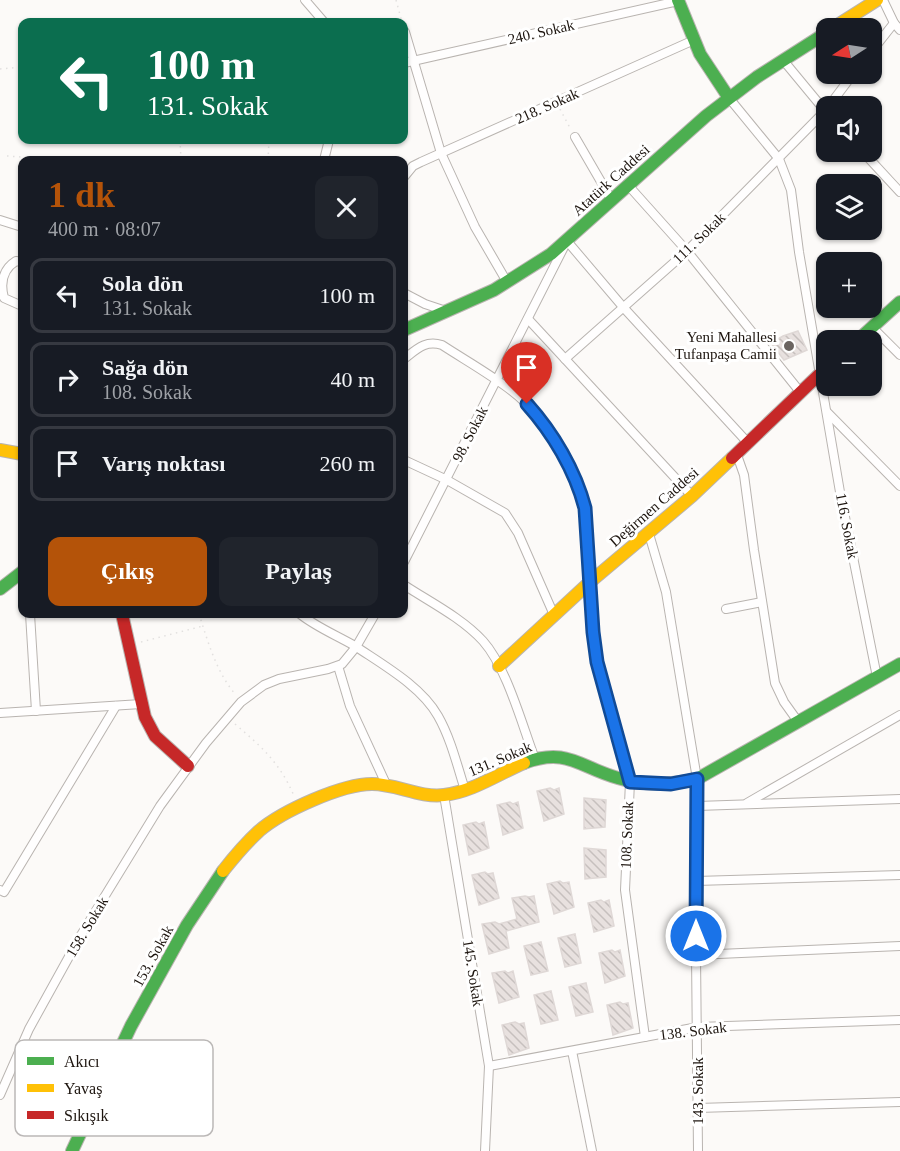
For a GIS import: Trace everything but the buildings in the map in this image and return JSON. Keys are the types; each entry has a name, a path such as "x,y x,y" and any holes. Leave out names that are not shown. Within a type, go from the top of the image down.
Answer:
{"street":[{"path":"305,0 321,18"},
{"path":"678,0 707,66 729,98"},
{"name":"240. Sokak","path":"408,62 678,0"},
{"path":"849,18 877,0"},
{"path":"882,41 897,26 883,0"},
{"name":"Atatürk Caddesi","path":"408,328 477,298 551,254 627,184 729,98 816,39"},
{"name":"218. Sokak","path":"408,172 413,166 441,153 694,40"},
{"path":"408,41 441,153 467,212 507,282"},
{"path":"783,60 816,99"},
{"name":"116. Sokak","path":"729,98 779,159 791,190 799,252 816,336"},
{"name":"111. Sokak","path":"565,359 687,251 816,121"},
{"path":"575,137 611,199"},
{"path":"872,162 900,192"},
{"path":"627,184 687,251 801,393"},
{"path":"0,219 18,226"},
{"path":"567,241 623,307 749,444"},
{"name":"98. Sokak","path":"408,554 567,241"},
{"path":"18,262 9,265 2,276 2,295 18,304"},
{"path":"408,295 446,311"},
{"path":"869,330 900,302"},
{"path":"528,319 692,496"},
{"path":"872,327 900,355"},
{"name":"108. Sokak","path":"408,356 424,344 432,342 442,345 511,390 538,416 571,468 585,508 597,662 630,782 625,890 645,1037"},
{"name":"Değirmen Caddesi","path":"499,666 590,582 692,496 816,378"},
{"name":"116. Sokak","path":"825,396 849,540 877,678"},
{"path":"826,412 900,486"},
{"path":"0,450 18,453"},
{"path":"737,455 744,475 775,682 784,702 799,723"},
{"path":"408,462 447,480 505,513 512,522 554,615"},
{"name":"143. Sokak","path":"649,534 666,592 697,779 698,1151"},
{"path":"0,589 18,575"},
{"path":"408,588 470,629 489,648 499,666 535,759"},
{"path":"726,609 762,602"},
{"path":"30,618 36,711"},
{"path":"123,618 145,717 154,736 188,766 241,702 272,681 338,666 356,647 373,618"},
{"path":"305,618 356,647 395,674 430,705 449,739 465,789"},
{"name":"131. Sokak","path":"299,808 354,786 377,783 417,794 444,795 465,789 535,759 561,756 630,782 671,784 697,779 900,664"},
{"path":"338,666 350,705 386,784"},
{"path":"1,715 141,704"},
{"path":"2,891 116,706"},
{"path":"744,804 900,716"},
{"name":"158. Sokak","path":"24,1040 81,935 160,806 188,766"},
{"name":"145. Sokak","path":"444,795 489,1066 485,1151"},
{"path":"697,806 900,799"},
{"name":"153. Sokak","path":"123,1040 199,906 230,862 260,830 299,808"},
{"path":"696,881 900,875"},
{"path":"696,955 900,946"},
{"name":"138. Sokak","path":"489,1066 698,1027 900,1020"},
{"path":"572,1051 592,1151"},
{"name":"158. Sokak","path":"0,1095 15,1061"},
{"path":"698,1108 900,1102"},
{"name":"153. Sokak","path":"72,1151 79,1136"}],"path":[{"path":"396,0 401,18"},
{"path":"0,69 18,67"},
{"path":"556,103 575,137"},
{"path":"7,156 18,157"},
{"path":"200,618 217,666 226,684 241,702"},
{"path":"128,645 203,626"},
{"path":"227,717 273,759 287,780 299,808"}],"traffic: fast":[{"path":"678,0 700,54 729,98"},
{"path":"408,328 494,290 551,254 706,116 757,77 816,39"},
{"path":"869,330 900,302"},
{"path":"0,589 18,575"},
{"path":"524,763 551,757 562,758 628,781 647,783 677,783 697,779 900,664"},
{"path":"124,1040 187,925 223,871"},
{"path":"72,1151 79,1136"}],"traffic: slow":[{"path":"849,18 877,0"},
{"path":"0,450 18,453"},
{"path":"499,666 590,582 692,496 732,458"},
{"path":"223,871 249,840 269,823 297,807 329,794 359,785 372,784 426,795 444,795 475,786 524,763"}],"traffic: jam":[{"path":"732,458 816,378"},
{"path":"123,618 145,717 155,736 188,766"}],"place":[{"name":"Yeni Mahallesi Tufanpaşa Camii","path":"789,346"}],"route":[{"path":"527,404 538,416 561,451 581,493 585,508 597,662 630,782 653,785 697,779 696,936"}]}
